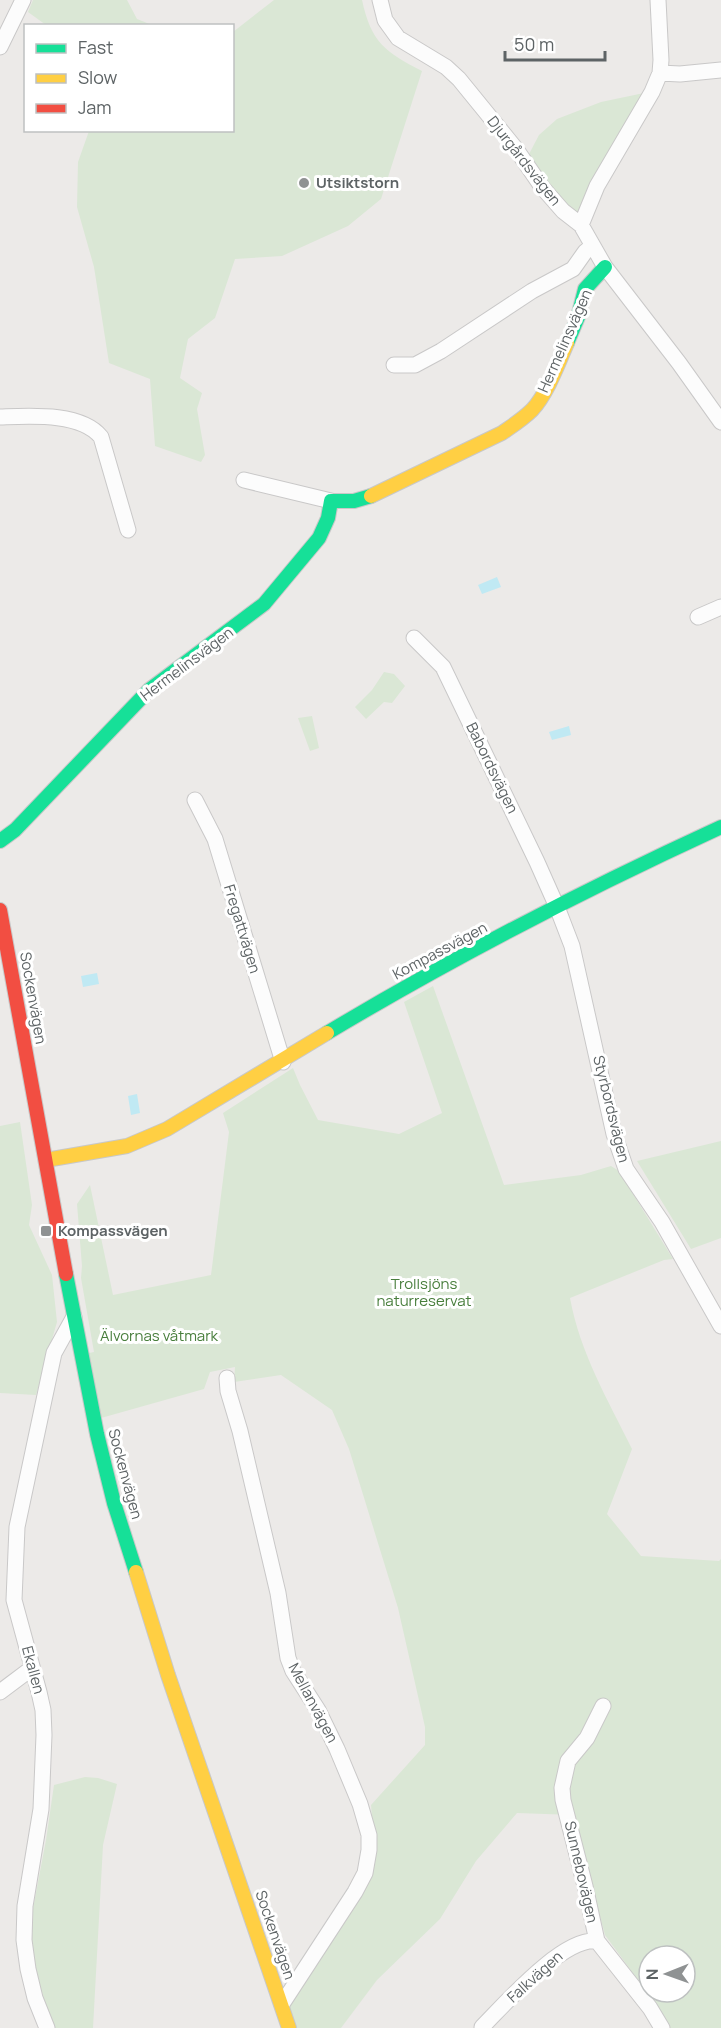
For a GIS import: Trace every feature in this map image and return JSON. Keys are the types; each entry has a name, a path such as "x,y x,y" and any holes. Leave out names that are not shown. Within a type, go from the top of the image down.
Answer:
{"street":[{"path":"10,0 16,15"},
{"path":"0,47 23,0"},
{"name":"Djurgårdsvägen","path":"380,0 385,20 398,38 446,67 459,79 516,149 542,187 563,211 581,225 605,267 721,422"},
{"path":"581,225 597,186 652,92 660,73 658,0"},
{"path":"660,73 680,74 721,70"},
{"name":"Hermelinsvägen","path":"394,364 415,365 441,351 532,291 573,269 592,246"},
{"name":"Hermelinsvägen","path":"244,480 331,501 354,501 379,494 502,433 533,409 555,370 578,317 585,289 605,267"},
{"path":"0,417 37,416 63,419 87,425 97,432 101,437 128,530"},
{"name":"Hermelinsvägen","path":"0,841 15,830 149,690 264,604 319,538 328,518 331,501"},
{"path":"698,617 721,607"},
{"name":"Babordsvägen","path":"414,638 443,667 557,908"},
{"name":"Fregattvägen","path":"195,800 215,839 283,1062"},
{"name":"Kompassvägen","path":"46,1160 118,1148 149,1138 283,1062 408,985 651,858 721,827"},
{"name":"Styrbordsvägen","path":"557,908 572,946 579,973 620,1155 626,1169 662,1222 721,1326"},
{"name":"Sockenvägen","path":"0,910 74,1317 97,1434 114,1503 168,1675 289,2028"},
{"name":"Ekallen","path":"47,2028 35,1998 24,1940 24,1906 41,1809 43,1710 14,1600 17,1527 54,1353 74,1317"},
{"name":"Mellanvägen","path":"227,1378 278,1593 288,1658 337,1749 360,1804 369,1835 369,1850 364,1874 355,1892 282,2004"},
{"path":"0,1692 32,1668"},
{"name":"Sunnebovägen","path":"603,1706 587,1738 568,1761 562,1788 597,1941 650,2008 662,2028"},
{"name":"Falkvägen","path":"483,2028 546,1965 564,1951 582,1941 597,1941"}],"green space":[{"path":"33,0 127,0 137,19 150,24 45,24 28,12"},
{"path":"274,0 362,0 375,36 398,58 422,71 381,199 348,226 282,256 235,259 215,318 188,339 180,378 202,393 197,409 205,455 201,462 155,446 150,379 109,363 94,267 77,207 78,162 89,132 234,132 234,31"},
{"path":"644,93 579,211 573,213 528,156 539,135 557,119 601,102"},
{"path":"384,672 394,674 405,686 392,703 384,702 366,719 355,707 372,690"},
{"path":"312,716 319,748 310,751 298,718"},
{"name":"Trollsjöns naturreservat","path":"433,986 504,1185 581,1175 611,1166 619,1171 673,1259 664,1260 570,1298 588,1357 632,1449 607,1514 641,1556 719,1561 721,1559 721,2028 667,2028 653,2004 697,2004 697,1944 637,1944 637,1979 605,1935 573,1815 517,1813 476,1861 440,1919 377,1980 341,2028 295,2028 288,2005 372,1873 371,1805 425,1745 425,1727 398,1608 349,1449 332,1410 281,1375 234,1382 235,1367 210,1372 204,1389 101,1418 89,1353 94,1352 81,1278 77,1204 90,1185 113,1295 211,1275 229,1132 223,1113 293,1068 318,1120 399,1134 442,1113 404,1002"},
{"path":"20,1122 32,1205 29,1225 52,1275 57,1322 36,1395 0,1393 0,1126"},
{"path":"721,1141 721,1238 691,1249 637,1161"},
{"path":"85,1777 98,1778 117,1784 103,1845 93,2028 53,2028 36,1973 30,1940 31,1919 54,1785"}],"water":[{"path":"497,577 501,587 482,594 478,585"},
{"path":"569,726 571,735 552,740 549,732"},
{"path":"97,973 99,984 83,987 81,976"},
{"path":"137,1094 140,1113 131,1115 128,1096"}],"traffic: fast":[{"path":"567,343 578,317 585,289 605,267"},
{"path":"0,841 15,830 149,690 264,604 319,538 328,518 331,501 354,501 371,496"},
{"path":"327,1033 423,977 521,925 721,827"},
{"path":"66,1274 97,1434 114,1503 136,1572"}],"traffic: slow":[{"path":"371,496 502,433 521,419 543,396 567,343"},
{"path":"46,1160 127,1146 167,1129 327,1033"},
{"path":"136,1572 168,1675 289,2028"}],"traffic: jam":[{"path":"0,910 66,1274"}],"place":[{"name":"Utsiktstorn","path":"304,183"},
{"name":"Kompassvägen","path":"46,1231"}],"park label":[{"name":"Älvornas våtmark","path":"159,1336"}]}
